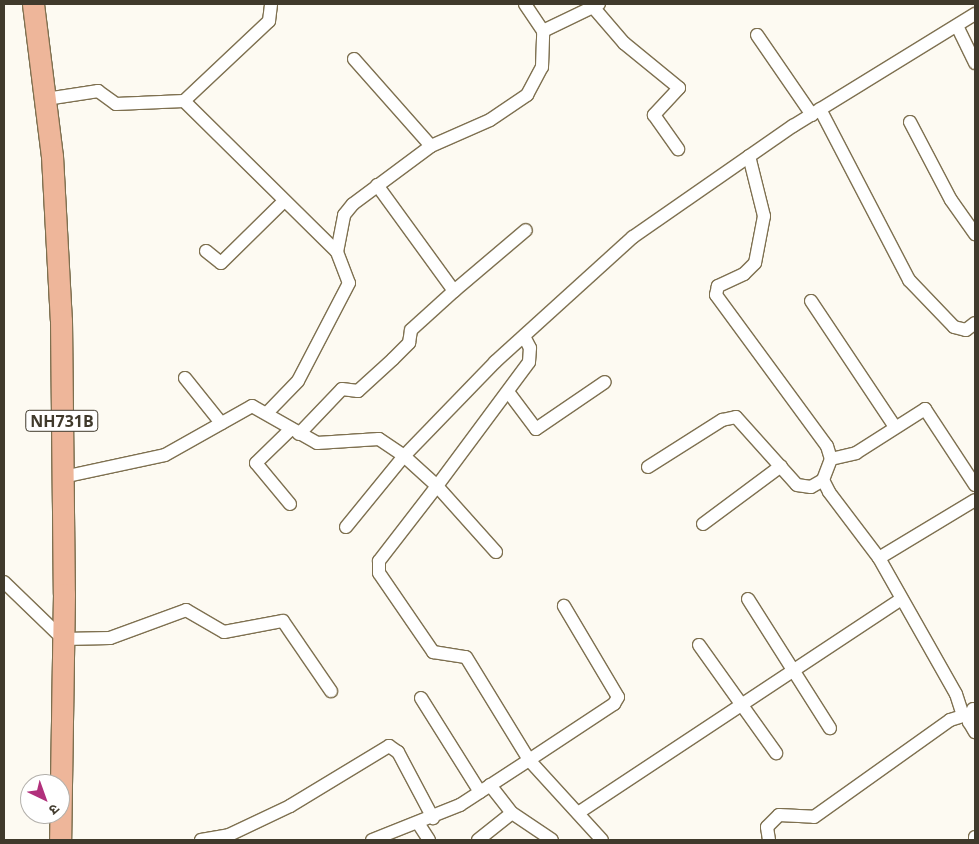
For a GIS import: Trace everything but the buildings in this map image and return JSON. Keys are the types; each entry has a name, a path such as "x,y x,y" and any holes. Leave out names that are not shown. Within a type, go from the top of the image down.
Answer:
{"highway":[{"name":"NH731B","path":"21,4 38,128 47,246 57,633"},
{"name":"NH731B","path":"33,4 46,99 58,231 62,477 53,772 60,840"},
{"path":"48,824 48,840"}],"street":[{"path":"46,99 98,91 116,104 184,102 269,21 271,4"},
{"path":"336,252 344,215 377,184 431,146 490,120 527,95 543,62 543,31 525,4"},
{"path":"543,31 596,5 624,43 677,85 676,95 654,115 678,149"},
{"path":"346,527 404,456 524,336 634,237 749,156 816,112 958,28 975,14"},
{"path":"958,28 975,63"},
{"path":"757,35 816,112 908,280 954,327 966,330 975,323"},
{"path":"354,59 431,146"},
{"path":"184,102 283,202 336,252 349,283 298,381 268,412"},
{"path":"910,122 951,200 975,234"},
{"path":"648,467 722,420 736,417 803,489 823,480 831,459 822,438 716,295 718,286 744,274 754,263 764,216 749,156"},
{"path":"377,184 454,291"},
{"path":"206,251 221,263 283,202"},
{"path":"290,504 256,463 342,389 358,391 409,343 411,330 526,230"},
{"path":"811,301 895,426"},
{"path":"524,336 532,355 509,392 379,561 379,573 433,652 466,657 529,760 602,840"},
{"path":"185,378 221,423"},
{"path":"509,392 536,429 605,382"},
{"path":"62,477 165,456 252,406 268,412 295,431 317,443 379,439 404,456 437,486 496,552"},
{"path":"831,459 856,453 895,426 925,409 975,485"},
{"path":"703,524 781,466"},
{"path":"823,480 879,558 900,600 969,713 975,732"},
{"path":"879,558 975,500"},
{"path":"4,582 57,633 110,638 186,610 224,632 283,621 331,692"},
{"path":"748,599 830,728"},
{"path":"578,813 900,600"},
{"path":"372,840 433,818 485,789 618,697 564,606"},
{"path":"699,645 776,753"},
{"path":"421,698 485,789 512,812 552,840"},
{"path":"769,840 771,820 779,815 814,817 919,741 969,713"},
{"path":"201,840 230,837 290,806 389,746 398,752 433,818"},
{"path":"478,840 512,812"},
{"path":"418,823 429,840"}]}
